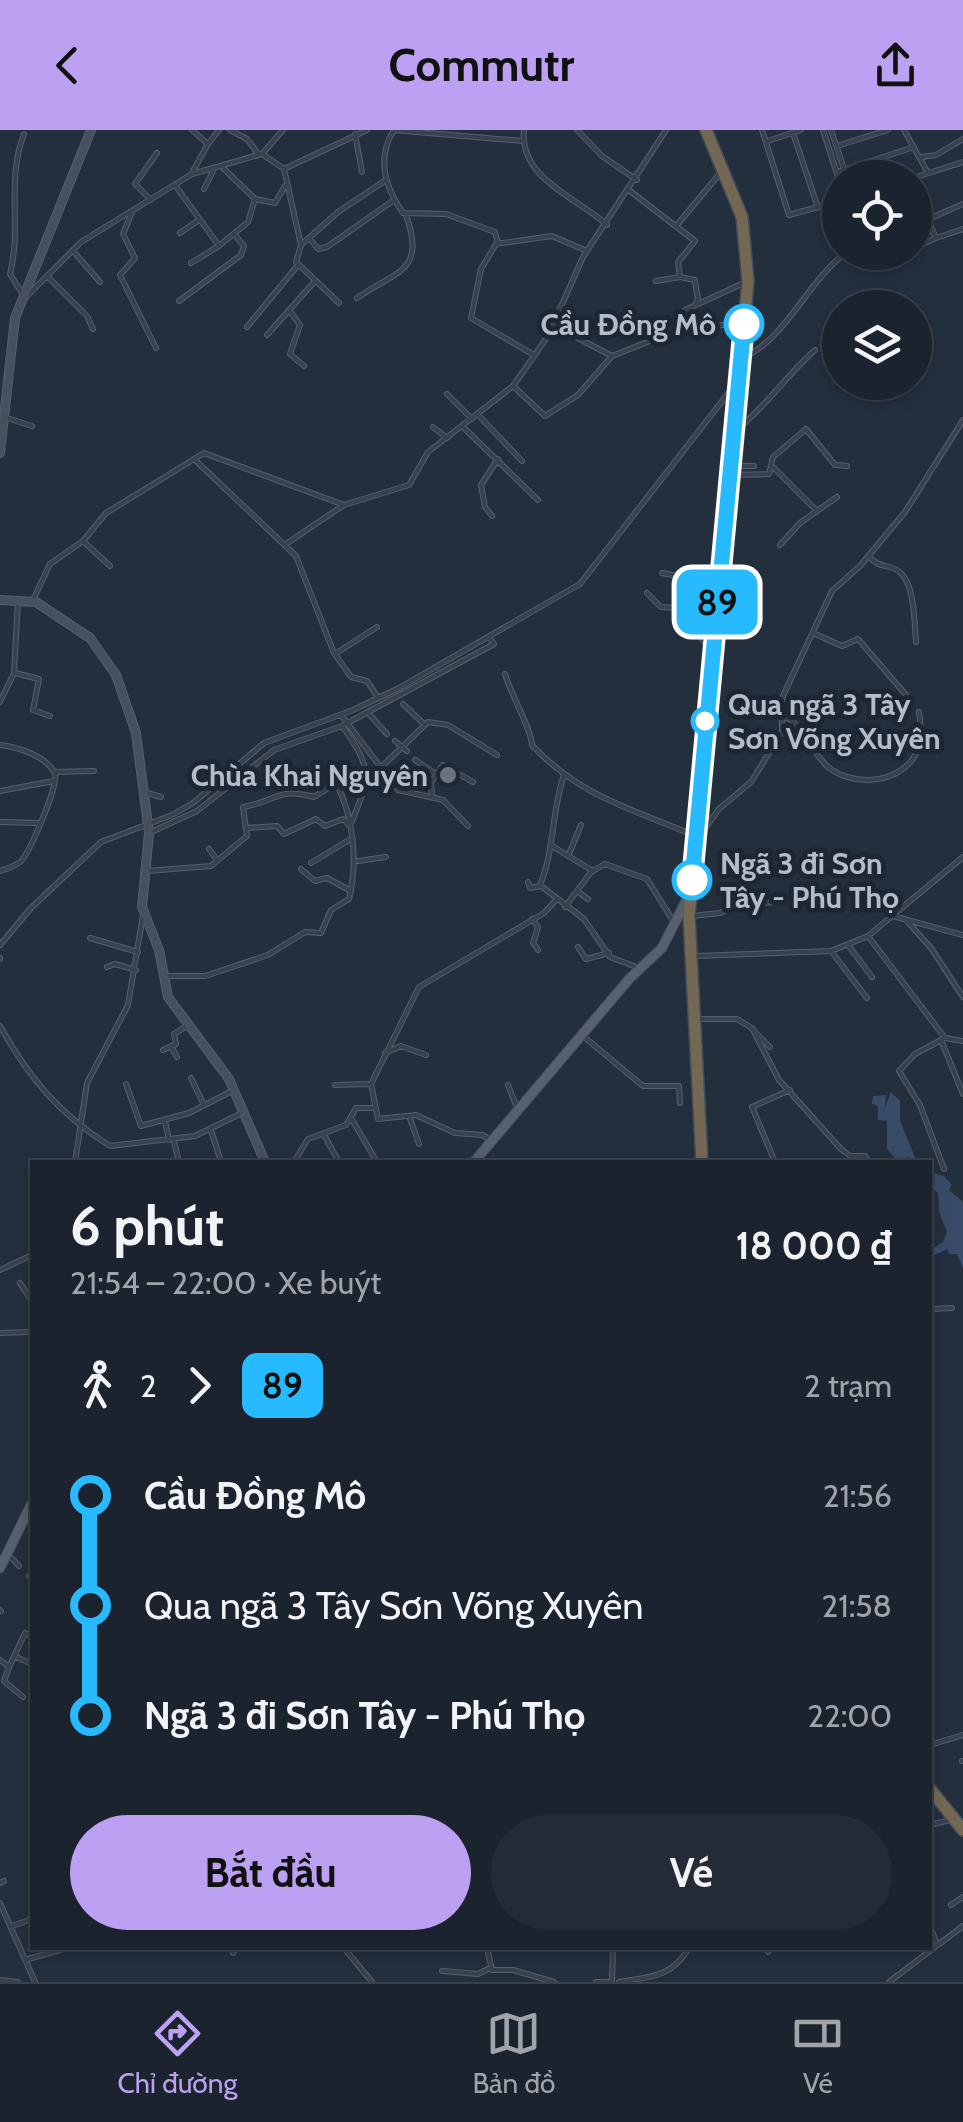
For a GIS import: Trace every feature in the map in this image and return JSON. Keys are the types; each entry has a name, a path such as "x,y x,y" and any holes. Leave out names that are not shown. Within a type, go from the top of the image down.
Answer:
{"highway":[{"path":"702,1160 691,891 748,281 742,217 709,131"},
{"path":"932,1791 959,1825"}],"main road":[{"path":"476,1160 662,948 691,891"},
{"path":"3,1560 30,1507"}],"street":[{"path":"0,453 15,318 90,130"},
{"path":"192,130 208,144"},
{"path":"192,174 219,130"},
{"path":"230,130 284,169"},
{"path":"25,298 73,251 134,210 192,174 224,169 260,155 282,130"},
{"path":"284,169 367,130"},
{"path":"357,298 396,277 410,260 414,244 406,215 386,180 382,157 394,130 524,141"},
{"path":"524,130 524,141 547,185 583,203 608,225"},
{"path":"577,130 602,156 637,180"},
{"path":"286,544 344,506 410,485 423,458 514,386 554,325 587,251 608,225 666,130"},
{"path":"762,130 790,215 822,207"},
{"path":"766,142 801,130"},
{"path":"823,130 833,160"},
{"path":"832,130 841,160"},
{"path":"837,146 888,130"},
{"path":"904,130 921,160"},
{"path":"793,133 818,208"},
{"path":"24,134 15,167 16,223 10,274 25,298"},
{"path":"356,134 362,172"},
{"path":"919,156 940,152 963,140"},
{"path":"874,160 914,147"},
{"path":"940,152 947,166"},
{"path":"152,200 135,184 156,153"},
{"path":"932,171 963,162"},
{"path":"677,225 724,168"},
{"path":"224,169 255,200 274,203 285,185"},
{"path":"284,169 301,246"},
{"path":"204,188 213,171"},
{"path":"339,303 298,265 295,257 301,246 338,212 386,180"},
{"path":"175,185 218,246"},
{"path":"630,191 696,243 678,262 680,277"},
{"path":"191,264 248,222 255,200"},
{"path":"310,239 318,249 327,248 394,200"},
{"path":"932,220 963,204"},
{"path":"134,210 124,234 135,258 120,274 156,348"},
{"path":"406,215 432,212 457,217 494,232 498,244"},
{"path":"180,234 199,220"},
{"path":"932,229 935,236"},
{"path":"932,238 963,230"},
{"path":"178,301 241,255 244,246 234,234"},
{"path":"534,356 470,318 481,270 498,244 552,236 587,251"},
{"path":"73,251 100,282"},
{"path":"247,327 298,265"},
{"path":"741,359 762,349 825,270"},
{"path":"47,276 88,316 93,329"},
{"path":"656,282 680,277 695,280 698,300 694,306"},
{"path":"267,336 315,281"},
{"path":"744,324 722,325 698,336 685,310 748,281"},
{"path":"289,310 300,323 290,354 304,366"},
{"path":"554,325 612,356"},
{"path":"514,386 545,416 578,396 612,356 650,341"},
{"path":"735,430 771,402 789,374 815,350"},
{"path":"148,830 193,803 264,743 378,698 580,584 740,380"},
{"path":"448,394 522,462"},
{"path":"4,417 32,426"},
{"path":"505,674 516,710 531,733 532,746 564,776 626,812 696,840 719,809 752,782 782,732 782,698 832,590 868,556 904,512 963,420"},
{"path":"432,427 447,438"},
{"path":"464,428 538,500"},
{"path":"731,470 770,474 773,456 807,429 835,465 847,466"},
{"path":"32,600 50,564 83,541 106,513 194,459 212,453 344,506"},
{"path":"194,459 286,544 302,568 335,654 351,677 369,682 378,698"},
{"path":"492,516 485,507 481,485 498,459"},
{"path":"731,470 754,466"},
{"path":"772,466 816,510"},
{"path":"780,545 816,510 837,497"},
{"path":"83,541 110,566"},
{"path":"868,556 878,566 896,570 904,578 911,598 916,642"},
{"path":"662,573 756,590"},
{"path":"647,593 661,607 677,608 701,642 712,650"},
{"path":"0,600 32,600 95,643 110,663 128,707 144,792 148,830 140,952 128,1006 87,1083 75,1160"},
{"path":"0,702 14,673 18,600"},
{"path":"335,654 376,627"},
{"path":"812,633 842,646 858,639 906,695"},
{"path":"0,945 96,845 196,811 274,750 368,713 494,644 489,636"},
{"path":"14,673 39,679 33,708 50,716"},
{"path":"402,704 426,725"},
{"path":"782,717 794,720 828,766 850,780 865,782 892,774 913,756 920,740 920,712"},
{"path":"368,713 386,734"},
{"path":"340,715 363,756 368,780"},
{"path":"350,826 368,780 433,721 448,725 497,755"},
{"path":"344,725 404,794 432,797 448,804 468,826"},
{"path":"395,741 404,750"},
{"path":"0,744 27,752 54,772 94,771"},
{"path":"415,760 436,774"},
{"path":"432,797 430,782 443,765 473,782"},
{"path":"0,871 18,864 27,854 56,780 54,772"},
{"path":"147,870 184,871 218,860 248,836 242,806 262,804 286,791 303,791 314,797 348,773"},
{"path":"540,886 552,846 553,808 564,776"},
{"path":"0,792 56,780"},
{"path":"164,976 204,976 270,954 305,932 320,934 331,910 342,906 351,891 358,860 349,840 346,802 336,783"},
{"path":"144,792 161,797"},
{"path":"246,828 277,826 284,834 316,819 325,826 343,819 350,826"},
{"path":"0,822 38,824"},
{"path":"569,854 582,825"},
{"path":"311,864 349,840"},
{"path":"552,846 593,871"},
{"path":"209,849 218,860"},
{"path":"358,860 386,856"},
{"path":"691,956 831,951 868,936 963,857"},
{"path":"566,907 593,871 605,864 647,878 675,923"},
{"path":"301,869 315,881 327,878 351,891"},
{"path":"528,882 531,888 540,886 584,919 614,960 640,969"},
{"path":"577,891 588,900"},
{"path":"491,1142 409,1116 378,1119 371,1084 419,986 532,919 557,899"},
{"path":"690,916 720,913 734,905 774,902"},
{"path":"143,912 160,950 169,1000 234,1090 264,1160"},
{"path":"893,916 963,935"},
{"path":"532,919 538,927 533,943 538,950"},
{"path":"904,919 931,948 963,997"},
{"path":"868,936 943,1039 963,1094"},
{"path":"90,938 140,952"},
{"path":"848,944 872,977"},
{"path":"578,947 586,959 609,953"},
{"path":"831,951 867,998"},
{"path":"107,966 116,964 136,970"},
{"path":"694,1018 738,1019 770,1046"},
{"path":"0,1026 25,1071 78,1125 110,1146 172,1140 211,1130 242,1113"},
{"path":"164,1050 177,1042 174,1034 187,1026"},
{"path":"752,1028 778,1078 844,1152 868,1160"},
{"path":"583,1036 643,1086 679,1086 680,1103"},
{"path":"944,1169 935,1155 924,1114 899,1071 915,1054 943,1039 963,1041"},
{"path":"171,1046 178,1058"},
{"path":"385,1052 402,1046 426,1055"},
{"path":"190,1078 204,1105"},
{"path":"126,1084 139,1125 164,1121 234,1090"},
{"path":"335,1085 371,1084"},
{"path":"508,1084 518,1110"},
{"path":"774,1160 752,1106 790,1090"},
{"path":"295,1160 305,1142 346,1126 356,1108 373,1108"},
{"path":"409,1116 418,1144"},
{"path":"351,1118 376,1160"},
{"path":"164,1121 177,1160"},
{"path":"211,1130 220,1160"},
{"path":"324,1134 338,1160"},
{"path":"843,1160 844,1152"},
{"path":"0,1270 30,1256"},
{"path":"20,1284 30,1295"},
{"path":"932,1309 952,1308"},
{"path":"0,1333 30,1332"},
{"path":"3,1560 19,1566"},
{"path":"23,1698 4,1681 24,1633 30,1635"},
{"path":"16,1657 30,1663"},
{"path":"0,1660 9,1667"},
{"path":"932,1743 963,1735"},
{"path":"932,1825 959,1825"},
{"path":"951,1905 963,1897"},
{"path":"0,1903 34,1981 0,1980"},
{"path":"12,1926 30,1920"},
{"path":"932,1948 963,1926"},
{"path":"932,1933 937,1944"},
{"path":"25,1960 60,1950"},
{"path":"232,1954 235,1950"},
{"path":"346,1950 372,1982"},
{"path":"487,1950 490,1968"},
{"path":"596,1982 612,1982 612,1950"},
{"path":"619,1982 654,1980 678,1966 688,1950"},
{"path":"889,1982 929,1950"},
{"path":"442,1971 478,1974 490,1968 554,1982"}],"water":[{"path":"891,1092 900,1101 900,1121 916,1160 905,1160 910,1157 896,1160 887,1149 887,1121 878,1120 873,1096 886,1095 885,1107"},
{"path":"932,1173 944,1176 952,1185 949,1190 963,1202 963,1268 957,1254 948,1254 948,1249 932,1256 932,1249 943,1242 947,1232 939,1211 938,1193 932,1188"}],"bus line":[{"name":"89","path":"692,880 744,324"}],"place":[{"name":"Cầu Đồng Mô","path":"744,324"},
{"name":"Qua ngã 3 Tây Sơn Võng Xuyên","path":"705,721"},
{"name":"Chùa Khai Nguyên","path":"448,775"},
{"name":"Ngã 3 đi Sơn Tây - Phú Thọ","path":"692,880"}]}
